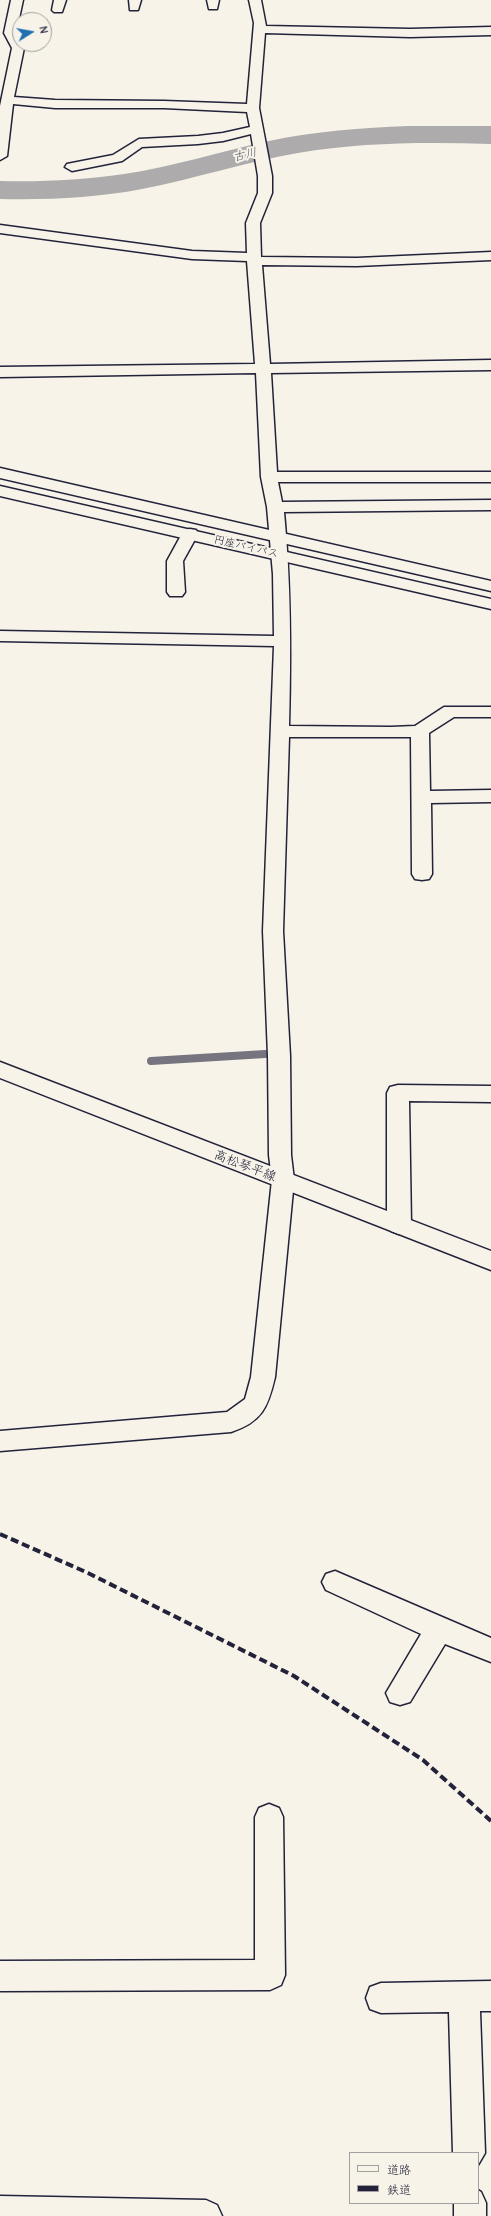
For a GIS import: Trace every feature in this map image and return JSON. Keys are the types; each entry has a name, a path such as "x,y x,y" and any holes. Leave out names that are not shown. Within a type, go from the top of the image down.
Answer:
{"main road":[{"path":"0,156 7,100 18,48 10,33 17,0"},
{"path":"0,1441 231,1422 247,1414 256,1406 262,1377 284,1180 280,1156 279,1056 273,931 283,641 278,536 275,507 269,477 263,367 254,259 253,223 265,193 265,176 253,108 260,29 255,0"},
{"path":"260,29 410,32 491,31"},
{"path":"7,100 30,104 85,106 178,105 253,108"},
{"path":"72,166 117,158 139,143 198,140 223,137 256,129"},
{"path":"0,229 192,255 254,259 357,262 491,256"},
{"path":"0,372 263,367 491,365"},
{"name":"円座バイパス","path":"0,472 491,586"},
{"path":"269,477 491,477"},
{"name":"円座バイパス","path":"0,491 491,604"},
{"path":"275,507 491,505"},
{"path":"176,592 175,561 190,534"},
{"path":"0,636 283,641"},
{"path":"279,731 391,733 420,730 450,711 491,712"},
{"path":"420,730 422,874"},
{"path":"420,797 491,796"},
{"name":"高松琴平線","path":"0,1070 491,1261"},
{"path":"399,1225 398,1093 491,1094"},
{"path":"335,1582 439,1630 491,1650"},
{"path":"400,1693 439,1630"},
{"path":"0,1976 270,1975 270,1817"},
{"path":"381,1998 478,1996 469,2152"},
{"path":"470,2204 470,2216"},
{"path":"0,2212 206,2216"}],"waterway":[{"name":"古川","path":"0,190 71,189 107,186 174,173 271,149 326,140 353,137 436,134 491,135"},
{"path":"151,1061 265,1054"}],"railway":[{"path":"0,1534 88,1573 294,1676 423,1760 491,1821"}]}
